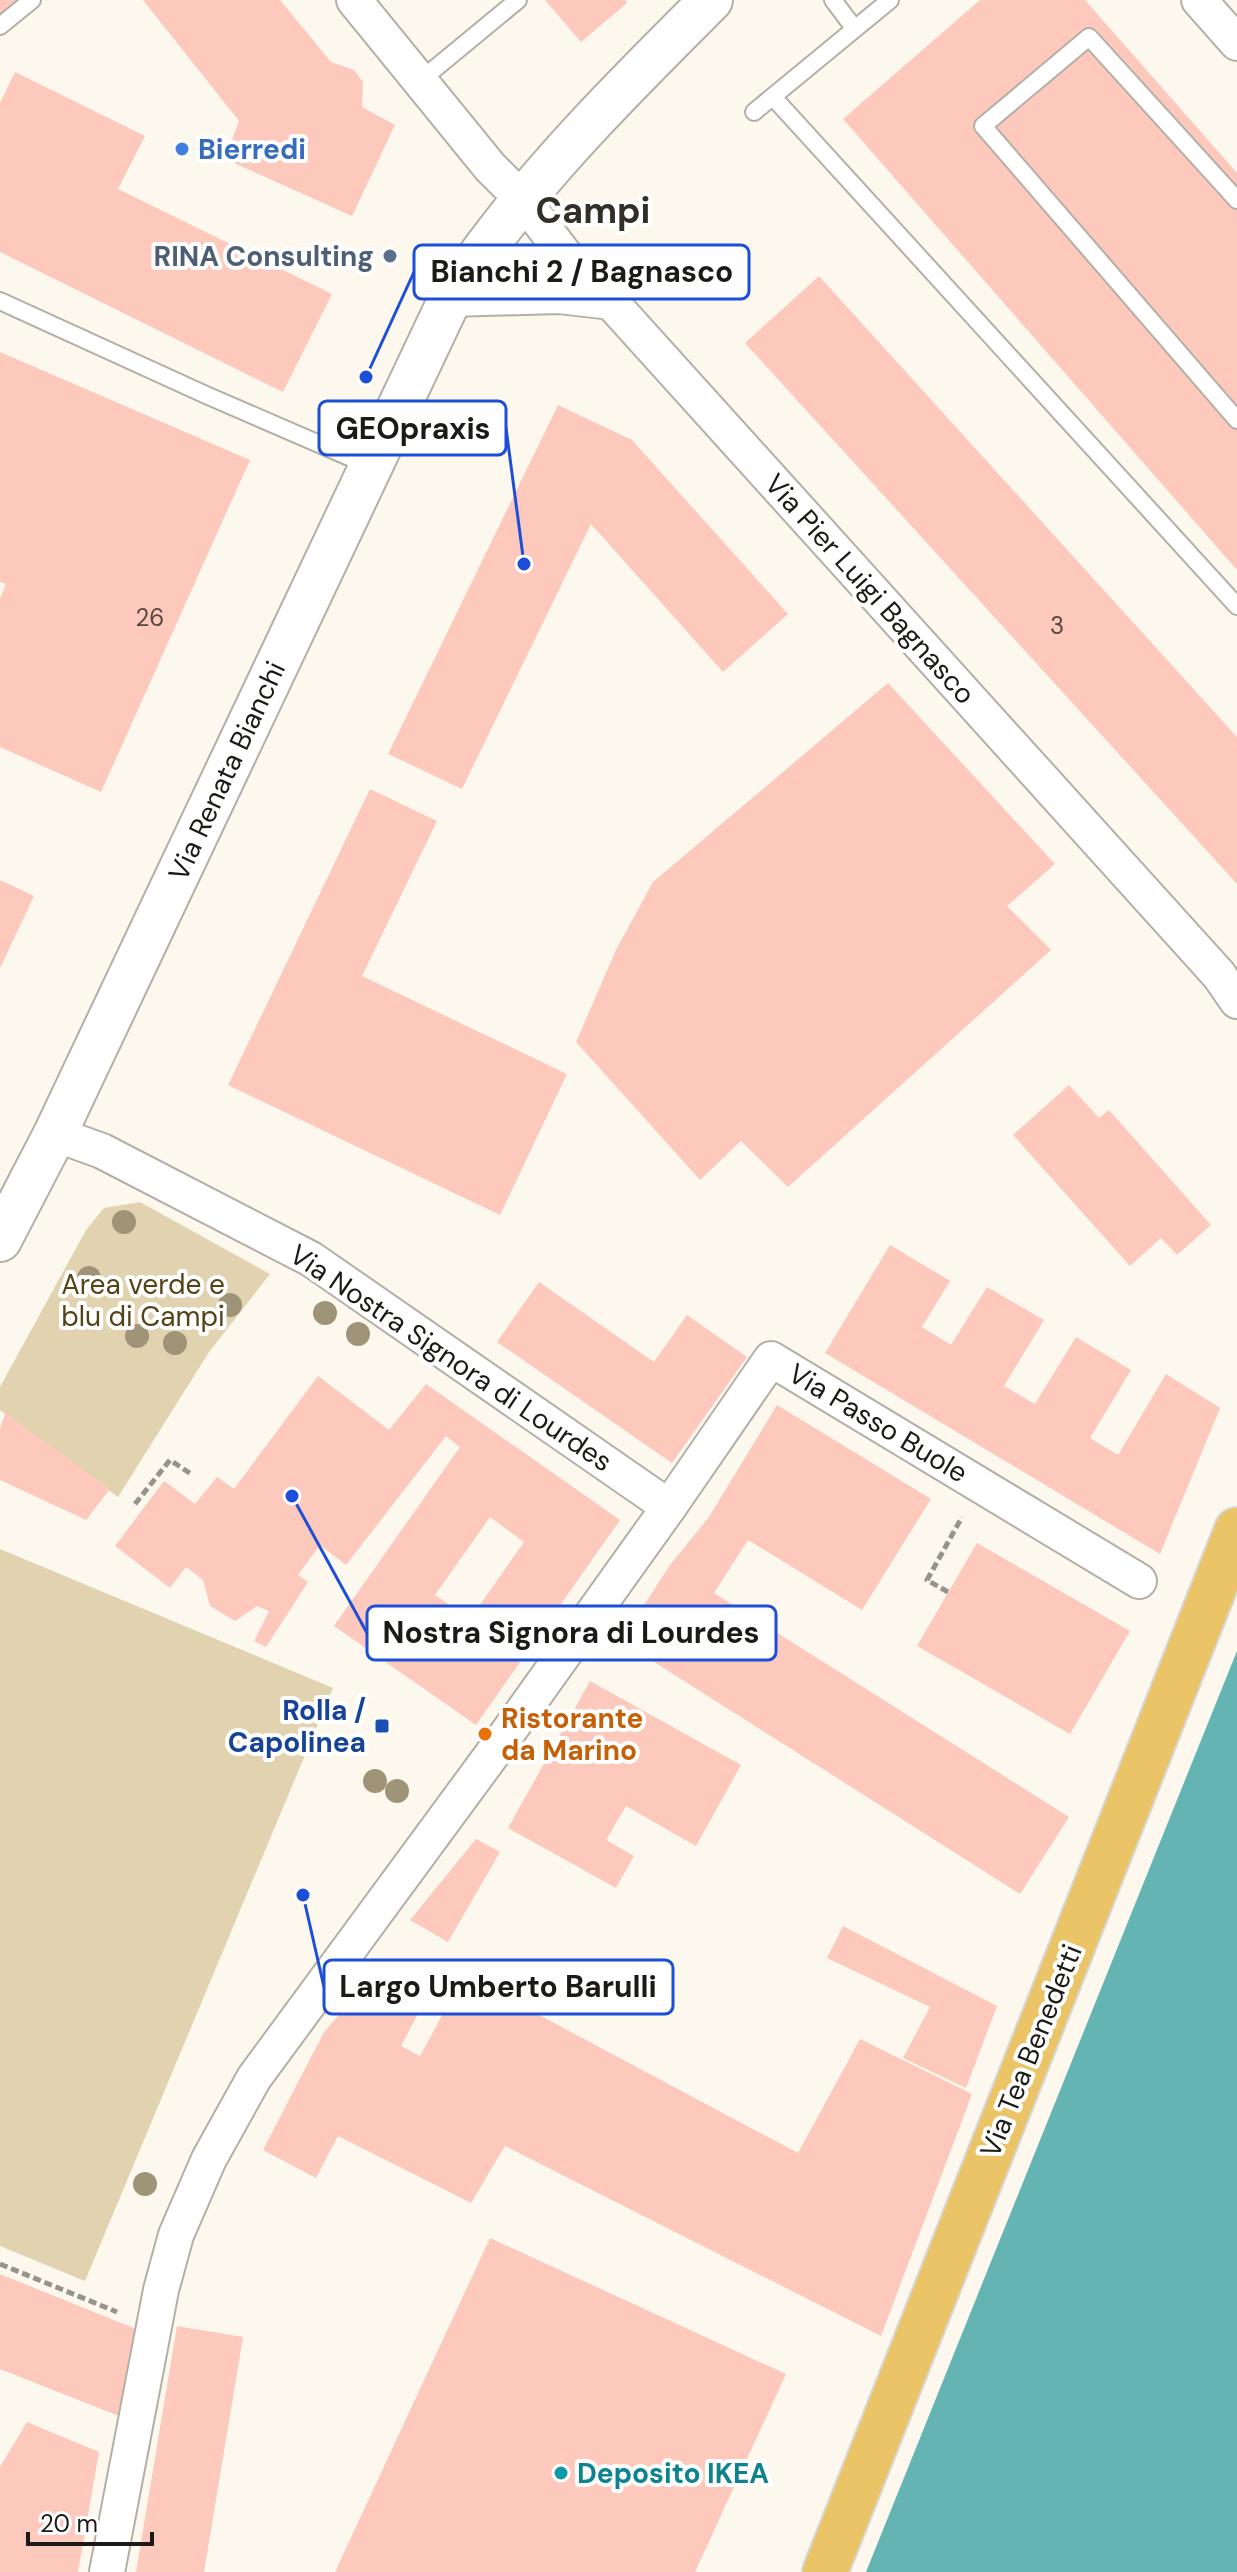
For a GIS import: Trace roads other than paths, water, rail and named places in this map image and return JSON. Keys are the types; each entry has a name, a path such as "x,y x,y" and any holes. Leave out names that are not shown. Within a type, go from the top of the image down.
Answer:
{"main road":[{"name":"Via Tea Benedetti","path":"825,2572 1237,1530"}],"street":[{"name":"Via Pier Luigi Bagnasco","path":"354,0 490,167 524,201 564,254 611,302 1231,986"},
{"name":"Via Renata Bianchi","path":"0,1240 55,1134 450,299 492,238 610,101 711,0"},
{"path":"1199,0 1237,43"},
{"path":"450,299 559,296 611,302"},
{"name":"Via Nostra Signora di Lourdes","path":"55,1134 102,1151 311,1259 669,1507"},
{"name":"Via Passo Buole","path":"669,1507 771,1359 1139,1581"},
{"path":"107,2572 153,2327 176,2235 209,2159 254,2078 669,1507"}],"lane":[{"path":"0,26 32,0"},
{"path":"421,80 518,0"},
{"path":"833,0 854,28"},
{"path":"754,112 890,0"},
{"path":"1237,200 1089,37 983,126 1237,420"},
{"path":"773,97 1237,606"},
{"path":"0,301 372,467"}],"water":[{"path":"1237,1651 1237,2572 866,2572"}],"place":[{"name":"Bierredi","path":"182,149"},
{"name":"RINA Consulting","path":"390,256"},
{"name":"Bianchi 2 / Bagnasco","path":"366,377"},
{"name":"GEOpraxis","path":"524,564"},
{"name":"Nostra Signora di Lourdes","path":"292,1496"},
{"name":"Rolla / Capolinea","path":"382,1726"},
{"name":"Ristorante da Marino","path":"485,1734"},
{"name":"Largo Umberto Barulli","path":"303,1895"},
{"name":"Deposito IKEA","path":"561,2473"}],"district":[{"name":"Campi","path":"593,210"}],"park label":[{"name":"Area verde e blu di Campi","path":"143,1300"}]}
